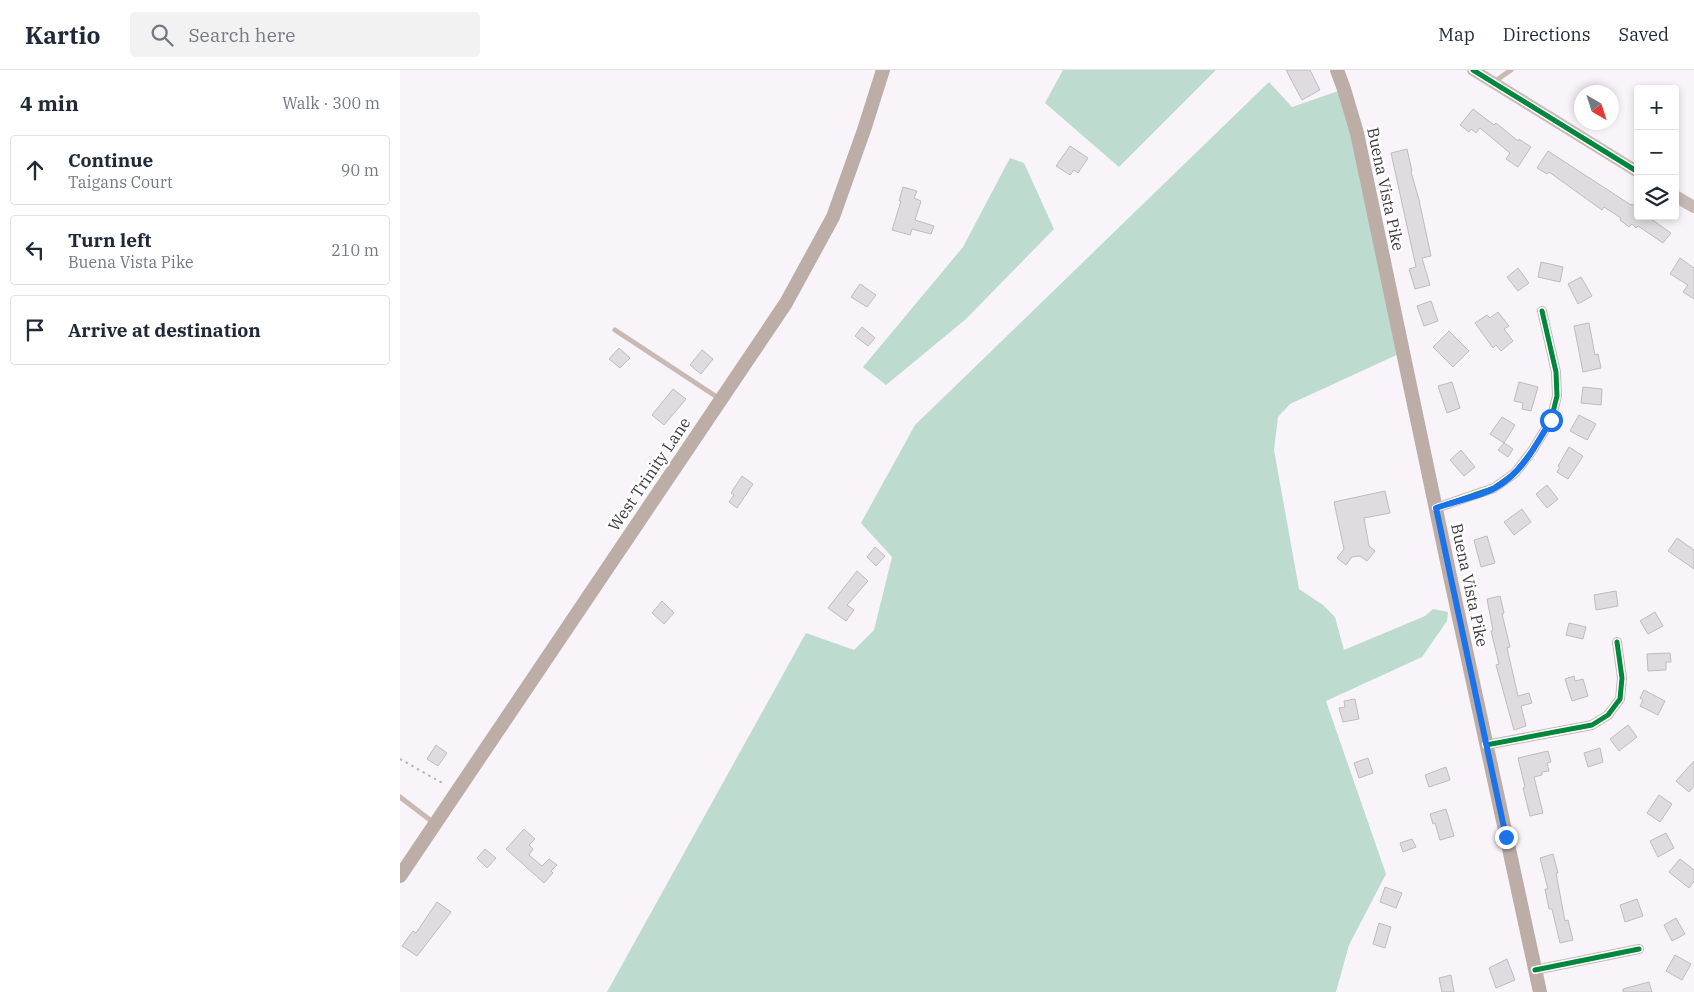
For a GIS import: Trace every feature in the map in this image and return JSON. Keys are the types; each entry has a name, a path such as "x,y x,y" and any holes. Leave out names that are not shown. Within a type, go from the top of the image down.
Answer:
{"main road":[{"name":"West Trinity Lane","path":"400,876 786,303 832,217 864,130 883,70"},
{"name":"Buena Vista Pike","path":"1337,70 1357,133 1540,992"}],"street":[{"path":"1473,70 1634,170"},
{"path":"1679,198 1694,207"},
{"path":"1436,508 1494,488 1515,473 1532,451 1551,420 1557,396 1556,372 1542,311"},
{"path":"1486,745 1592,725 1608,715 1620,699 1622,678 1617,642"},
{"path":"1536,970 1639,949"}],"lane":[{"path":"1494,83 1511,70"},
{"path":"615,330 720,400"},
{"path":"400,797 435,824"}],"path":[{"path":"400,758 444,784"}],"green space":[{"path":"1063,70 1216,70 1119,167 1045,103"},
{"path":"1269,82 1292,107 1344,89 1403,352 1290,404 1278,417 1274,450 1299,589 1323,605 1335,617 1344,650 1425,616 1433,609 1448,612 1447,621 1422,657 1326,701 1386,874 1349,945 1336,992 607,992 806,633 854,650 874,630 892,557 861,523 915,425"},
{"path":"1010,158 1024,163 1054,229 966,319 886,385 863,367 963,247"}],"building":[{"path":"1286,70 1310,70 1320,90 1302,100"},
{"path":"1473,109 1494,125 1496,123 1518,141 1519,139 1531,147 1518,167 1506,159 1510,153 1480,128 1476,133 1471,129 1469,132 1460,125"},
{"path":"1070,146 1088,158 1078,173 1074,170 1070,175 1056,166"},
{"path":"1407,149 1431,256 1422,258 1430,285 1415,289 1409,269 1416,267 1391,153"},
{"path":"1548,151 1634,205 1634,220 1653,220 1671,233 1663,243 1638,226 1636,228 1632,224 1629,227 1620,220 1621,218 1604,207 1602,210 1549,172 1547,174 1537,168"},
{"path":"903,187 917,191 914,198 921,201 915,220 934,226 931,234 912,229 910,235 892,230 901,201 899,201"},
{"path":"1680,258 1694,268 1694,299 1683,292 1688,285 1670,274"},
{"path":"1541,262 1563,267 1560,282 1538,277"},
{"path":"1518,268 1529,283 1518,291 1507,277"},
{"path":"1581,277 1592,296 1578,304 1568,284"},
{"path":"860,284 876,295 867,307 851,297"},
{"path":"1431,301 1438,321 1424,326 1417,306"},
{"path":"1498,312 1509,326 1504,329 1513,341 1501,351 1496,345 1493,348 1475,323 1487,315 1490,318"},
{"path":"1589,323 1595,355 1598,354 1601,368 1583,372 1574,326"},
{"path":"862,327 875,338 868,346 855,336"},
{"path":"1449,331 1469,351 1453,367 1433,347"},
{"path":"619,348 630,358 620,368 609,359"},
{"path":"702,350 713,359 701,374 690,365"},
{"path":"1452,382 1460,408 1447,413 1438,386"},
{"path":"1519,382 1538,387 1531,411 1522,409 1523,403 1514,401"},
{"path":"1583,387 1602,389 1601,405 1581,403"},
{"path":"673,389 686,399 664,425 652,415"},
{"path":"1579,415 1596,424 1587,440 1570,431"},
{"path":"1502,417 1515,425 1504,443 1490,434"},
{"path":"1504,443 1513,449 1508,457 1498,450"},
{"path":"1569,447 1583,456 1568,479 1557,472 1560,467 1558,466"},
{"path":"1461,450 1475,467 1464,476 1450,460"},
{"path":"742,476 753,484 737,508 729,502 734,495 731,493"},
{"path":"1547,485 1558,499 1547,508 1536,494"},
{"path":"1385,491 1390,513 1364,518 1369,546 1375,551 1367,561 1360,556 1352,557 1346,565 1337,558 1344,549 1334,502"},
{"path":"1522,509 1531,522 1514,535 1504,522"},
{"path":"1487,536 1495,563 1481,567 1474,540"},
{"path":"1677,538 1694,550 1694,569 1668,551"},
{"path":"875,547 885,556 876,566 867,557"},
{"path":"857,571 868,581 847,605 854,610 846,621 828,608"},
{"path":"1616,591 1618,606 1596,610 1594,595"},
{"path":"1500,596 1504,613 1502,614 1510,647 1507,648 1518,696 1529,693 1532,703 1521,706 1526,726 1514,730 1496,665 1499,664 1491,631 1493,630 1487,599"},
{"path":"662,601 674,613 664,624 652,613"},
{"path":"1655,612 1663,626 1648,634 1640,621"},
{"path":"1569,623 1586,627 1583,639 1566,635"},
{"path":"1670,653 1671,662 1666,662 1666,670 1648,671 1647,654"},
{"path":"1574,676 1575,681 1583,679 1588,696 1572,701 1565,679"},
{"path":"1644,690 1665,701 1658,715 1640,706 1643,700 1640,698"},
{"path":"1355,699 1359,719 1343,722 1339,708 1345,707 1344,701"},
{"path":"1628,725 1637,737 1619,751 1610,739"},
{"path":"436,745 447,753 438,766 427,759"},
{"path":"1600,748 1603,762 1588,767 1584,753"},
{"path":"1548,751 1551,762 1547,763 1549,771 1542,772 1542,775 1534,777 1543,813 1530,816 1518,758"},
{"path":"1368,758 1373,773 1359,778 1354,763"},
{"path":"1694,761 1694,786 1689,792 1676,781"},
{"path":"1446,767 1450,780 1429,787 1425,775"},
{"path":"1659,795 1672,804 1660,822 1647,813"},
{"path":"1446,809 1454,836 1440,840 1430,814"},
{"path":"524,829 535,839 529,845 533,849 529,855 542,866 549,859 557,865 544,883 506,849"},
{"path":"1666,833 1674,848 1658,857 1650,841"},
{"path":"1412,839 1416,847 1403,852 1400,843"},
{"path":"485,849 496,858 487,868 477,858"},
{"path":"1553,854 1558,873 1556,873 1565,921 1568,920 1573,940 1560,943 1552,909 1549,909 1545,889 1548,889 1540,858"},
{"path":"1680,859 1694,870 1694,881 1689,888 1669,872"},
{"path":"1385,887 1402,893 1396,908 1380,902"},
{"path":"1637,899 1643,916 1625,922 1620,905"},
{"path":"437,902 451,912 417,956 402,946 413,931 416,933"},
{"path":"1676,918 1685,934 1672,941 1664,925"},
{"path":"1379,923 1391,927 1385,948 1373,944"},
{"path":"1675,955 1691,964 1682,980 1666,971"},
{"path":"1507,959 1515,980 1496,988 1489,968"},
{"path":"1451,975 1454,992 1442,992 1439,978"},
{"path":"1649,982 1652,992 1623,992 1623,989"}],"cycle path":[{"path":"1473,70 1634,170"},
{"path":"1436,508 1494,488 1515,473 1532,451 1551,420 1557,396 1556,372 1542,311"},
{"path":"1486,745 1592,725 1608,715 1620,699 1622,678 1617,642"},
{"path":"1535,970 1639,949"}],"route":[{"path":"1506,837 1436,508 1494,488 1515,473 1532,451 1551,420"}]}
